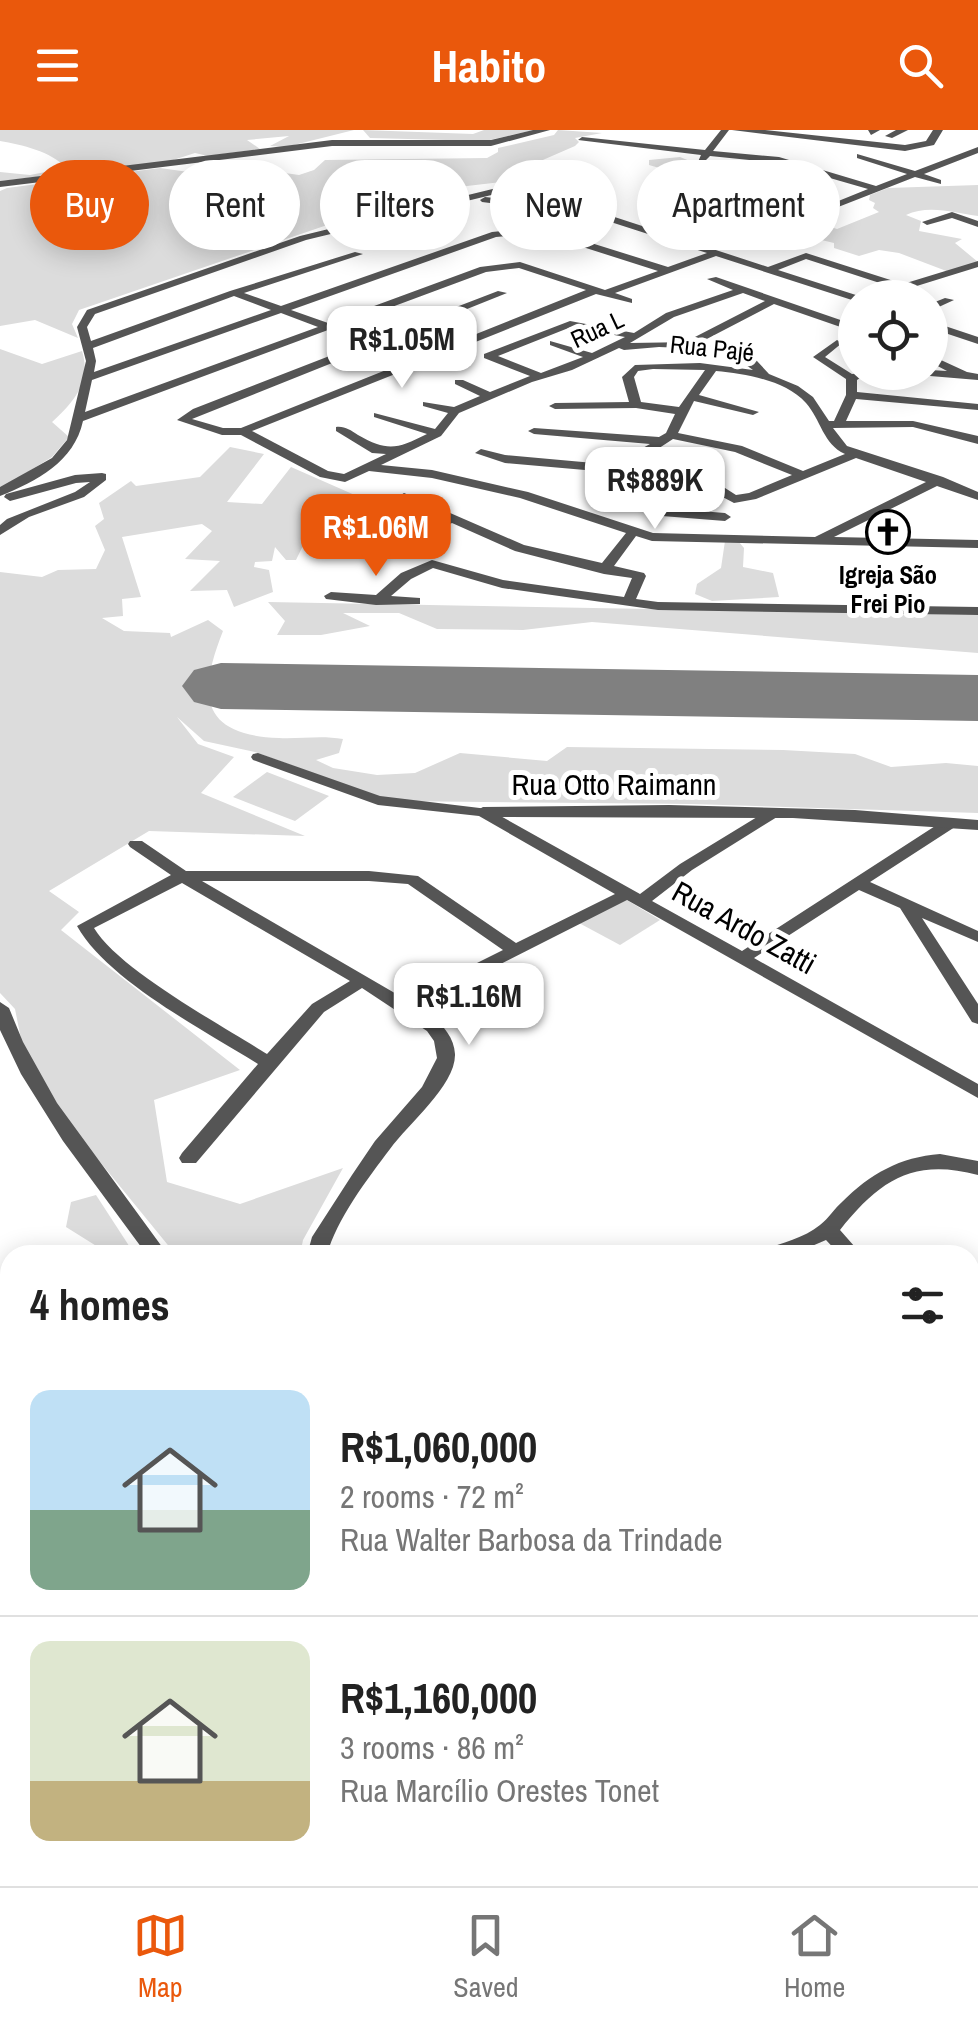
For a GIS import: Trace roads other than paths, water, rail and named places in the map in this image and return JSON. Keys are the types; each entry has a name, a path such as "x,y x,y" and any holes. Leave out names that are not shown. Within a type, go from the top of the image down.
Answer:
{"street":[{"path":"0,184 332,143 491,144 545,130"},
{"path":"698,160 725,130"},
{"path":"737,130 906,148 930,143 938,130"},
{"path":"765,130 780,135"},
{"path":"582,140 790,162 876,189"},
{"path":"840,204 978,150"},
{"path":"860,156 938,182"},
{"path":"0,492 56,461 72,441 92,361 82,327 85,318 96,310 303,238 490,193"},
{"path":"472,198 590,212 838,293"},
{"path":"927,222 952,215 975,220"},
{"path":"88,378 393,267 514,231 540,230 567,236 666,270"},
{"path":"768,270 827,250"},
{"path":"502,294 197,411 183,420 222,432 244,431 601,291 720,252"},
{"path":"87,346 358,254"},
{"path":"806,256 882,280"},
{"path":"925,280 978,264"},
{"path":"78,419 504,266 536,268 628,301"},
{"path":"854,271 866,266"},
{"path":"954,273 966,278"},
{"path":"712,279 838,323"},
{"name":"Rua L","path":"454,411 568,368 640,334 670,315 740,291"},
{"path":"234,293 374,343"},
{"path":"697,340 774,300"},
{"path":"540,376 488,356 570,324 640,334"},
{"path":"948,330 977,340"},
{"path":"554,343 590,356"},
{"path":"604,349 658,343 687,345 742,358 762,370 765,377 804,394 833,424 836,444 978,496"},
{"path":"837,344 818,357 838,370"},
{"name":"Rua Pajé","path":"636,406 628,377 636,368 672,364 765,377"},
{"path":"948,367 964,375"},
{"path":"631,469 643,454 666,438 712,368"},
{"path":"948,374 978,377"},
{"path":"459,382 489,396"},
{"path":"833,424 852,390"},
{"path":"156,392 197,411"},
{"path":"852,395 928,399 978,407"},
{"path":"691,398 753,412"},
{"path":"928,399 928,426"},
{"path":"244,431 336,478 370,468 437,434 454,411 427,404"},
{"path":"555,406 682,410"},
{"path":"378,415 437,434"},
{"path":"833,424 928,426 978,440"},
{"path":"340,429 376,450 405,450"},
{"path":"534,430 666,438 738,448 802,476"},
{"path":"481,452 506,459 631,469 721,492 734,499 752,496 855,454"},
{"path":"370,468 432,474 524,494 633,532 674,539 978,544"},
{"path":"0,500 74,479 102,477 81,494 25,513 0,530"},
{"path":"815,542 938,480"},
{"path":"595,491 662,512 725,517"},
{"path":"404,497 520,548 639,576 628,602"},
{"path":"724,540 725,517 734,499"},
{"path":"375,555 452,518"},
{"path":"604,570 633,532"},
{"path":"376,600 424,565 439,564 502,584 628,602 978,612"},
{"path":"345,584 329,594 415,601"},
{"name":"Rua Otto Raimann","path":"258,757 378,800 483,812 772,814 978,825"},
{"name":"Rua Ardo Zatti","path":"483,812 978,1092"},
{"path":"405,1006 634,898 772,814"},
{"path":"743,958 952,822"},
{"path":"136,844 182,876 405,1006 442,1037 446,1055 442,1071 385,1142 320,1245"},
{"path":"270,1063 137,977 86,933 85,926 182,876 412,879 516,951"},
{"path":"858,884 978,937"},
{"path":"907,907 978,1018"},
{"path":"188,1158 318,1008 360,982"},
{"path":"0,1008 15,1047 60,1123 151,1245"},
{"path":"793,1245 828,1230 847,1208 894,1170 908,1164 921,1159 957,1161 978,1168"},
{"path":"828,1230 842,1245"}],"place":[{"name":"Igreja São Frei Pio","path":"888,532"}]}
